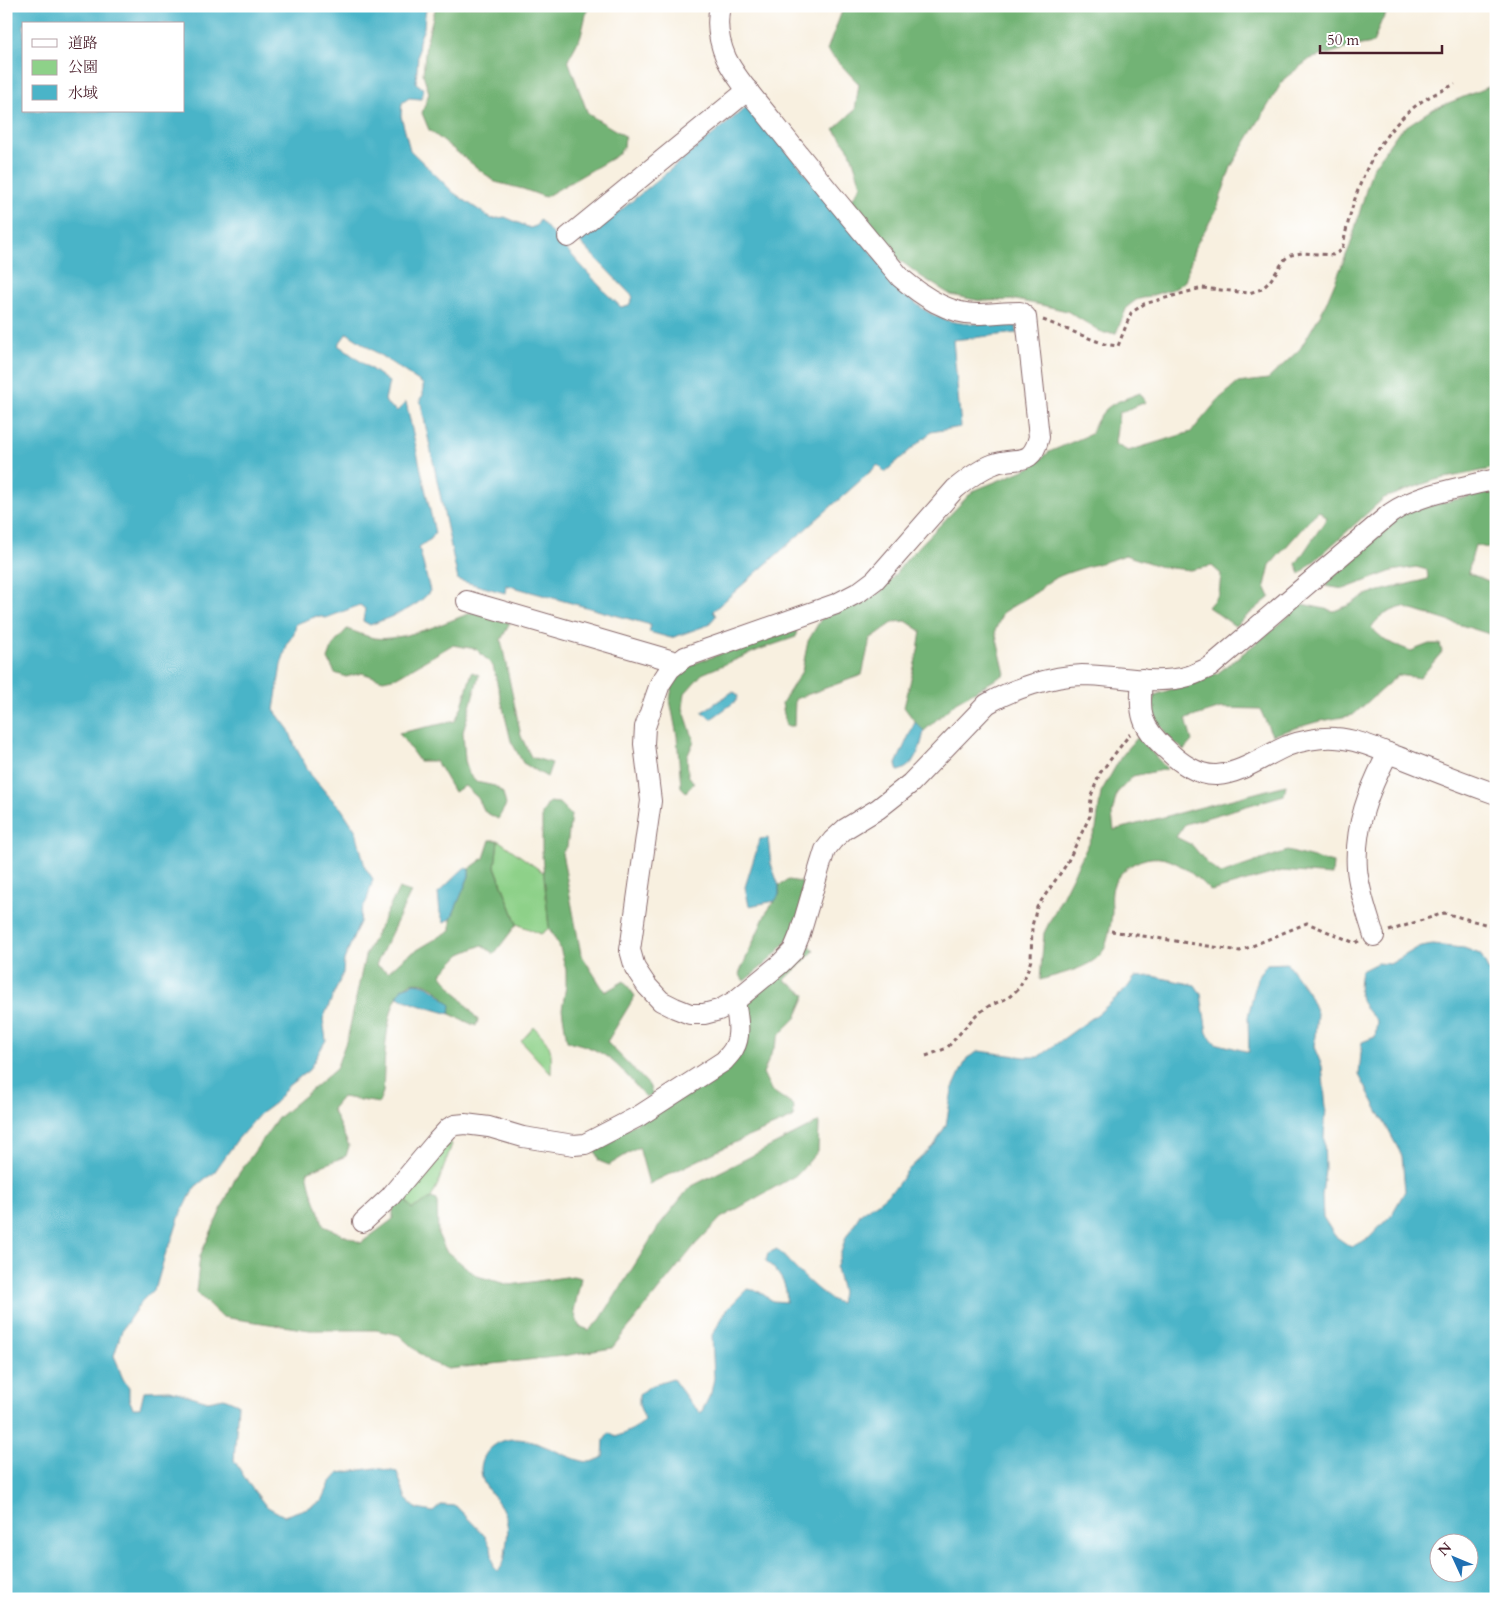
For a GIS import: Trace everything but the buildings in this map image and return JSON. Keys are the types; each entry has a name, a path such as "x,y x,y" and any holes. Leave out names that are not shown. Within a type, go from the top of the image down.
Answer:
{"street":[{"path":"720,6 718,29 721,45 727,60 800,156 901,278 921,295 962,313 1020,312 1026,317 1039,437 1036,449 1032,455 1024,459 995,463 955,489 875,580 858,592 836,604 685,657 677,662 660,684 645,727 644,744 651,801 630,950 635,968 647,986 661,1001 690,1014 704,1014 719,1010 735,1001 780,964 793,951 800,934 820,866 826,850 833,840 845,829 878,809 912,783 987,704 1002,695 1057,678 1082,675 1142,679 1172,678 1189,676 1210,667 1403,504 1496,479"},
{"path":"568,237 748,90"},
{"path":"467,601 677,662"},
{"path":"1142,679 1140,703 1142,718 1149,731 1172,755 1198,772 1216,775 1236,770 1289,746 1312,740 1335,738 1356,742 1388,753 1496,794"},
{"path":"1374,936 1357,871 1357,848 1362,810 1388,753"},
{"path":"363,1222 390,1197 437,1140 449,1128 455,1125 464,1124 489,1127 523,1137 574,1145 585,1144 639,1116 724,1061 735,1047 738,1036 738,1018 735,1001"}],"path":[{"path":"1026,317 1045,320 1104,344 1118,346 1131,313 1144,304 1202,288 1249,293 1262,289 1285,259 1291,255 1302,253 1333,255 1342,250 1356,194 1368,165 1380,144 1398,122 1419,103 1455,84"},
{"path":"926,1056 947,1048 976,1015 989,1006 1008,998 1018,989 1032,960 1032,926 1037,907 1066,865 1090,816 1091,796 1100,773 1142,718"},
{"path":"1111,931 1240,951 1307,923 1355,943 1444,913 1496,927"}],"green space":[{"path":"436,6 588,6 581,36 568,60 588,114 625,136 624,147 616,156 545,197 495,182 429,130 422,113 429,93 423,74 426,43"},
{"path":"844,6 1391,6 1381,22 1373,43 1355,46 1310,59 1284,79 1231,167 1216,211 1195,247 1185,281 1176,288 1136,300 1127,307 1116,333 1103,333 1067,311 1016,300 981,301 951,295 922,277 890,253 851,201 861,185 850,151 834,129 855,110 859,84 827,50"},
{"path":"1496,84 1496,468 1435,480 1384,498 1300,574 1296,564 1327,518 1319,511 1270,565 1265,586 1270,597 1235,626 1208,607 1219,594 1221,574 1212,566 1190,570 1162,567 1125,555 1055,578 1040,590 1003,612 995,631 1005,674 956,702 924,731 904,707 921,631 906,621 894,622 870,639 862,675 795,699 794,726 786,726 782,703 802,671 808,641 821,619 881,592 907,559 973,491 1031,467 1049,452 1091,434 1104,411 1115,403 1140,393 1146,402 1119,413 1115,444 1128,451 1191,432 1219,399 1238,383 1268,379 1300,349 1324,308 1350,246 1372,169 1399,131 1431,110"},
{"path":"1496,490 1496,550 1475,545 1468,573 1496,584 1496,636 1403,607 1384,614 1371,628 1386,641 1411,651 1429,644 1440,644 1442,652 1420,678 1398,675 1353,715 1316,722 1272,735 1260,709 1221,708 1186,719 1192,741 1184,750 1169,738 1152,714 1155,695 1218,673 1274,629 1302,604 1334,611 1368,594 1428,579 1427,570 1416,567 1392,571 1344,589 1325,586 1337,572 1404,512"},
{"path":"473,612 510,623 501,640 521,736 531,757 552,763 547,777 523,763 511,741 493,666 476,649 452,645 397,677 383,680 362,673 346,677 335,673 328,659 333,645 347,629 374,638 397,637 424,630"},
{"path":"797,626 796,637 761,649 702,674 685,693 683,708 694,741 687,757 688,775 694,783 686,792 681,787 677,736 670,700 673,680 693,664"},
{"path":"472,672 479,675 463,732 465,760 469,774 476,782 495,786 503,793 506,805 498,819 485,812 478,798 465,786 454,792 436,761 419,761 399,733 455,721 462,706"},
{"path":"1138,737 1167,769 1133,776 1117,793 1112,814 1114,830 1286,785 1284,795 1185,824 1176,837 1192,845 1207,863 1221,874 1287,851 1333,863 1332,875 1282,871 1211,891 1183,867 1173,862 1163,858 1141,860 1125,869 1117,878 1112,894 1110,930 1104,949 1099,956 1085,966 1040,980 1044,933 1096,829 1101,792 1121,757"},
{"path":"549,802 559,803 571,815 567,847 562,853 581,954 605,992 624,981 635,996 607,1042 649,1085 653,1095 646,1098 612,1061 593,1049 567,1041 562,1009 566,986 566,970 560,948 549,928 542,855 542,814"},
{"path":"490,840 498,840 495,867 517,924 494,954 482,945 461,954 441,974 478,1020 476,1026 450,1014 450,1005 434,988 417,982 404,987 396,1000 390,1018 384,1060 383,1092 379,1103 342,1097 332,1109 349,1146 346,1156 307,1172 311,1190 324,1226 361,1243 393,1219 393,1207 402,1195 412,1209 431,1198 437,1200 438,1234 446,1251 477,1276 510,1285 573,1276 581,1278 574,1311 579,1326 589,1330 600,1320 661,1223 690,1187 819,1122 818,1151 798,1174 721,1218 695,1245 612,1348 563,1356 448,1369 428,1361 399,1335 376,1330 310,1330 222,1317 196,1292 200,1256 235,1179 278,1118 336,1069 348,1036 365,956 399,888 411,892 376,965 388,972 405,957 451,930 451,919 469,876 469,869 484,858"},
{"path":"498,840 544,873 549,928 541,934 517,924 495,866"},
{"path":"788,880 802,882 801,905 794,929 772,958 744,981 739,974 766,913 779,895 779,886"},
{"path":"808,943 814,951 785,980 806,995 796,1018 780,1034 763,1073 771,1090 794,1106 793,1118 738,1141 649,1184 639,1147 609,1165 599,1161 594,1148 722,1072 744,1003"},
{"path":"534,1027 550,1048 551,1074 521,1041"},
{"path":"445,1140 452,1144 438,1184 431,1198 412,1209 402,1195"}],"water":[{"path":"6,6 427,6 424,28 419,41 416,83 424,89 421,99 409,98 402,103 401,116 410,150 454,193 492,219 505,217 530,228 536,226 540,220 621,307 629,305 633,297 577,239 595,224 599,228 749,105 914,302 931,314 949,321 970,324 1008,323 1016,326 1017,333 953,340 961,427 931,432 885,472 878,465 713,611 716,616 708,625 671,638 649,632 651,625 506,585 505,593 458,580 420,399 423,395 423,384 347,333 338,345 389,382 385,400 387,404 397,411 406,402 435,533 431,539 419,547 430,591 411,608 370,625 363,621 365,609 360,605 326,618 317,616 296,624 294,634 288,642 281,665 274,710 289,730 295,746 311,775 341,808 356,831 365,867 373,879 367,900 361,912 360,922 344,960 343,973 323,1019 326,1040 309,1070 288,1086 275,1103 260,1114 237,1140 213,1174 195,1187 180,1215 166,1252 156,1287 141,1302 122,1330 114,1356 123,1379 129,1387 129,1399 133,1408 140,1408 144,1391 170,1390 208,1401 224,1398 238,1404 234,1460 248,1483 266,1506 284,1516 322,1501 330,1483 339,1473 376,1468 397,1472 406,1499 417,1509 433,1512 441,1505 456,1506 485,1536 491,1548 494,1568 498,1571 505,1557 508,1534 507,1522 501,1507 484,1482 481,1470 484,1457 492,1447 503,1441 515,1439 541,1445 578,1460 595,1461 603,1457 604,1440 609,1433 616,1437 633,1429 645,1420 639,1405 639,1395 650,1386 673,1379 689,1401 701,1413 711,1393 714,1378 712,1335 728,1308 747,1289 758,1291 773,1301 786,1302 786,1290 782,1279 766,1261 768,1253 777,1249 826,1296 840,1303 842,1292 836,1268 846,1237 861,1213 896,1187 906,1172 935,1144 946,1125 952,1090 967,1058 979,1051 1038,1057 1099,1013 1127,988 1135,977 1152,976 1195,985 1201,994 1207,1033 1215,1043 1249,1052 1248,1017 1257,978 1267,964 1287,963 1308,992 1317,1013 1314,1047 1322,1066 1326,1108 1324,1137 1325,1169 1322,1196 1323,1217 1335,1236 1351,1247 1369,1238 1392,1214 1405,1191 1402,1156 1359,1075 1362,1042 1375,1037 1377,1021 1366,1009 1361,999 1359,987 1361,971 1377,963 1390,964 1417,948 1432,945 1464,948 1480,954 1496,984 1496,1599 6,1599"},
{"path":"732,692 736,693 738,697 736,701 711,719 702,712"},
{"path":"915,722 924,731 917,755 909,765 898,771 896,764"},
{"path":"768,838 771,864 779,886 779,895 775,901 749,906 745,887 760,839"},
{"path":"464,868 469,869 469,876 451,919 444,922 440,913 438,893"},
{"path":"415,983 426,985 439,993 451,1005 450,1014 397,997 402,988"}]}
